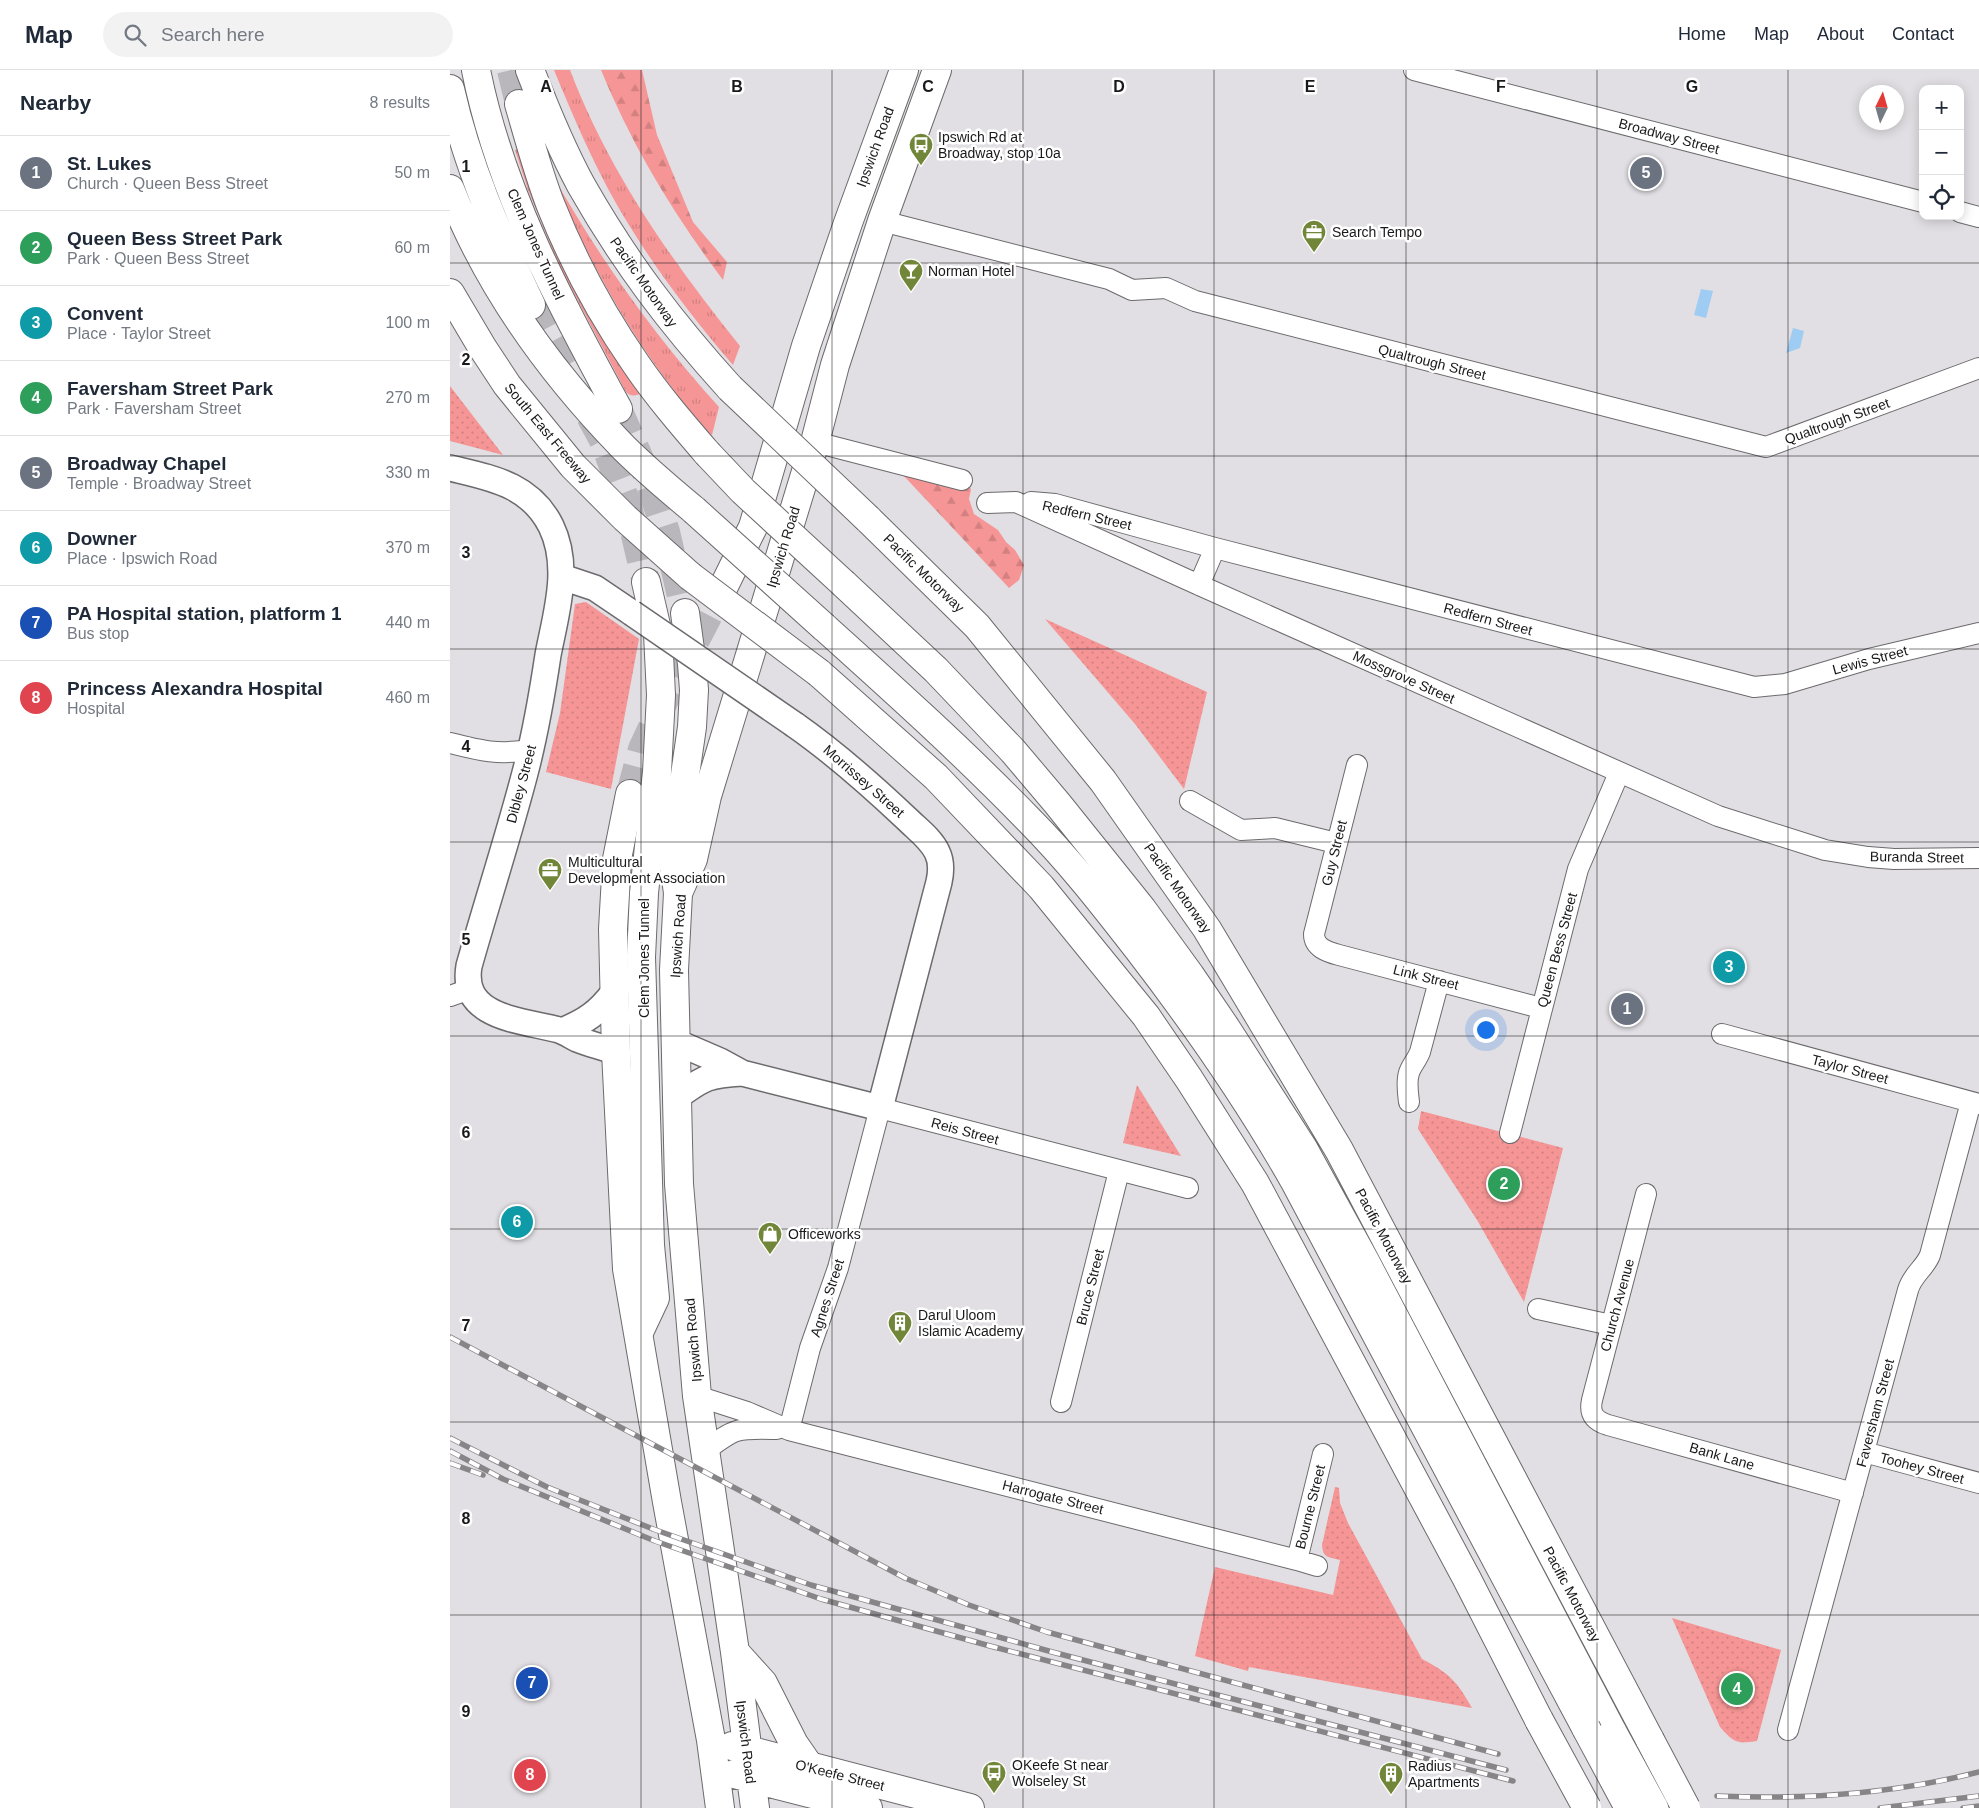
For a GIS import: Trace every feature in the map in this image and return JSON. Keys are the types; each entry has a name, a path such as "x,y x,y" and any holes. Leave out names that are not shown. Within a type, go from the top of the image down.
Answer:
{"highway":[{"name":"Clem Jones Tunnel","path":"476,70 496,146 516,204 562,304 618,409"},
{"name":"Pacific Motorway","path":"530,70 554,130 580,184 634,271 669,319 730,388 982,632 1103,781 1207,929 1339,1150 1686,1808"},
{"name":"Ipswich Road","path":"721,592 753,527 806,346 905,70"},
{"name":"Ipswich Road","path":"755,1808 735,1652 698,1396 679,1184 674,970 678,893 693,859 715,771 815,442 835,365 882,221 935,77"},
{"path":"450,89 472,166 489,213 531,305"},
{"path":"519,104 551,205 579,267 608,320 666,405 743,491 936,670 1038,781 1142,909 1226,1028 1302,1148 1365,1261 1654,1808"},
{"path":"450,189 474,242 504,297 539,350 576,396 624,448 950,741 1029,820 1094,893 1209,1044 1253,1110 1294,1180 1629,1808"},
{"name":"South East Freeway","path":"450,292 507,385 573,466 625,518 690,576 819,674 936,777 1041,887 1146,1016 1189,1078 1255,1184 1587,1808"},
{"name":"Clem Jones Tunnel","path":"639,1332 654,1298 650,1245 641,957 644,893 657,772 661,695 658,634 646,582"},
{"path":"678,893 674,856 687,764 694,690 685,613"},
{"path":"630,794 617,859 613,929 616,1052 627,1269 667,1502 711,1740 720,1808"},
{"path":"735,1652 763,1683 794,1744 810,1767"},
{"name":"O'Keefe Street","path":"711,1740 814,1803 868,1808"},
{"name":"O'Keefe Street","path":"715,1769 749,1764 810,1767 970,1808"}],"street":[{"path":"905,70 935,77"},
{"name":"Broadway Street","path":"1414,70 1919,201"},
{"path":"1964,213 1979,217"},
{"name":"Qualtrough Street","path":"882,221 1109,279 1132,290 1166,288 1195,302 1766,447 1979,368"},
{"path":"815,442 962,480"},
{"name":"Dibley Street","path":"450,468 503,482 513,486 528,497 550,525 559,547 562,576 531,750 468,977 460,993"},
{"name":"Mossgrove Street","path":"987,502 1016,502 1718,816 1825,850"},
{"name":"Redfern Street","path":"1016,502 1055,504 1215,548 1739,684 1762,687"},
{"path":"1198,585 1215,548"},
{"name":"Morrissey Street","path":"562,576 595,588 796,725 842,759 927,838 937,852 940,859 941,874 880,1108"},
{"name":"Lewis Street","path":"1762,687 1785,684 1869,659 1979,633"},
{"path":"450,743 493,753 531,750"},
{"name":"Guy Street","path":"1314,941 1314,934 1356,765"},
{"name":"Queen Bess Street","path":"1510,1133 1580,863 1619,773"},
{"path":"1190,801 1241,830 1275,828 1336,843"},
{"name":"Buranda Street","path":"1825,850 1889,859 1979,858"},
{"name":"Link Street","path":"1314,941 1331,953 1541,1008"},
{"path":"1410,1102 1409,1072 1416,1063 1420,1052 1439,981"},
{"path":"562,1031 592,1017 614,992"},
{"path":"460,993 475,1000 493,1013 562,1031 578,1039 616,1052"},
{"name":"Taylor Street","path":"1722,1034 1975,1103"},
{"name":"Reis Street","path":"676,1042 720,1061 742,1073 1188,1188"},
{"name":"Reis Street","path":"677,1097 696,1083 712,1076 742,1073"},
{"name":"Faversham Street","path":"1788,1730 1908,1290 1913,1277 1927,1262 1930,1255 1975,1103"},
{"name":"Agnes Street","path":"789,1430 808,1354 838,1268 880,1108"},
{"name":"Bruce Street","path":"1061,1402 1119,1171"},
{"name":"Church Avenue","path":"1592,1415 1590,1410 1592,1400 1646,1194"},
{"path":"1538,1309 1612,1325"},
{"name":"Harrogate Street","path":"698,1396 747,1412 789,1430 1317,1566"},
{"name":"Bank Lane","path":"1592,1415 1598,1421 1608,1425 1853,1493"},
{"name":"Harrogate Street","path":"705,1451 733,1431 746,1428 789,1430"},
{"name":"Toohey Street","path":"1864,1452 1979,1483"},
{"name":"Bourne Street","path":"1297,1560 1322,1454"}],"green space":[{"path":"554,70 570,70 604,145 644,215 690,281 740,346 733,365 671,288 617,205 591,155"},
{"path":"601,70 642,70 657,135 693,222 727,262 723,280 655,179 626,126"},
{"path":"522,147 642,393 638,395 630,395 626,392 558,263 528,190 515,150"},
{"path":"552,174 608,266 672,352 719,407 712,435 706,431 638,340 601,277"},
{"path":"450,386 503,455 450,441"},
{"path":"911,463 940,463 957,473 971,489 969,499 974,514 998,530 1006,542 1015,550 1024,565 1019,580 1009,588 902,474"},
{"path":"586,602 639,639 611,789 546,772 560,713 575,604"},
{"path":"1045,619 1207,692 1184,789 1135,724"},
{"path":"1137,1085 1181,1156 1123,1143"},
{"path":"1421,1111 1563,1148 1524,1302 1477,1220 1418,1129"},
{"path":"1335,1487 1339,1488 1340,1503 1348,1523 1422,1659 1452,1679 1472,1708 1249,1667 1248,1671 1195,1656 1215,1567 1333,1595 1340,1560 1325,1555 1322,1545"},
{"path":"1672,1618 1781,1650 1757,1741 1736,1741 1720,1727"}],"water":[{"path":"1701,289 1713,291 1706,318 1694,315"},
{"path":"1793,328 1804,331 1800,348 1786,353"}],"tunnel":[{"path":"511,70 519,104"},
{"path":"531,305 569,376"},
{"path":"618,409 647,475 666,532 685,613"},
{"path":"590,416 603,440 628,506 646,582"},
{"path":"630,794 642,749 668,693 721,592"}],"railway":[{"path":"450,1337 905,1578 969,1605 1047,1632 1498,1754"},
{"path":"450,1438 547,1487 653,1529 811,1585 1056,1653 1506,1770"},
{"path":"450,1451 503,1479 655,1541 821,1599 990,1646 1513,1781"},
{"path":"450,1463 483,1475"},
{"path":"1717,1796 1783,1797 1849,1794 1914,1786 1979,1772"},
{"path":"1880,1808 1979,1796"},
{"path":"1963,1808 1979,1806"}],"place":[{"name":"Ipswich Rd at Broadway, stop 10a","path":"921,166"},
{"name":"Broadway Chapel","path":"1646,173"},
{"name":"Search Tempo","path":"1314,253"},
{"name":"Norman Hotel","path":"911,292"},
{"name":"Multicultural Development Association","path":"550,891"},
{"name":"Convent","path":"1729,967"},
{"name":"St. Lukes","path":"1627,1009"},
{"name":"Queen Bess Street Park","path":"1504,1184"},
{"name":"Downer","path":"517,1222"},
{"name":"Officeworks","path":"770,1255"},
{"name":"Darul Uloom Islamic Academy","path":"900,1344"},
{"name":"PA Hospital station, platform 1","path":"532,1683"},
{"name":"Faversham Street Park","path":"1737,1689"},
{"name":"Princess Alexandra Hospital","path":"530,1775"},
{"name":"OKeefe St near Wolseley St","path":"994,1794"},
{"name":"Radius Apartments","path":"1391,1795"}]}
